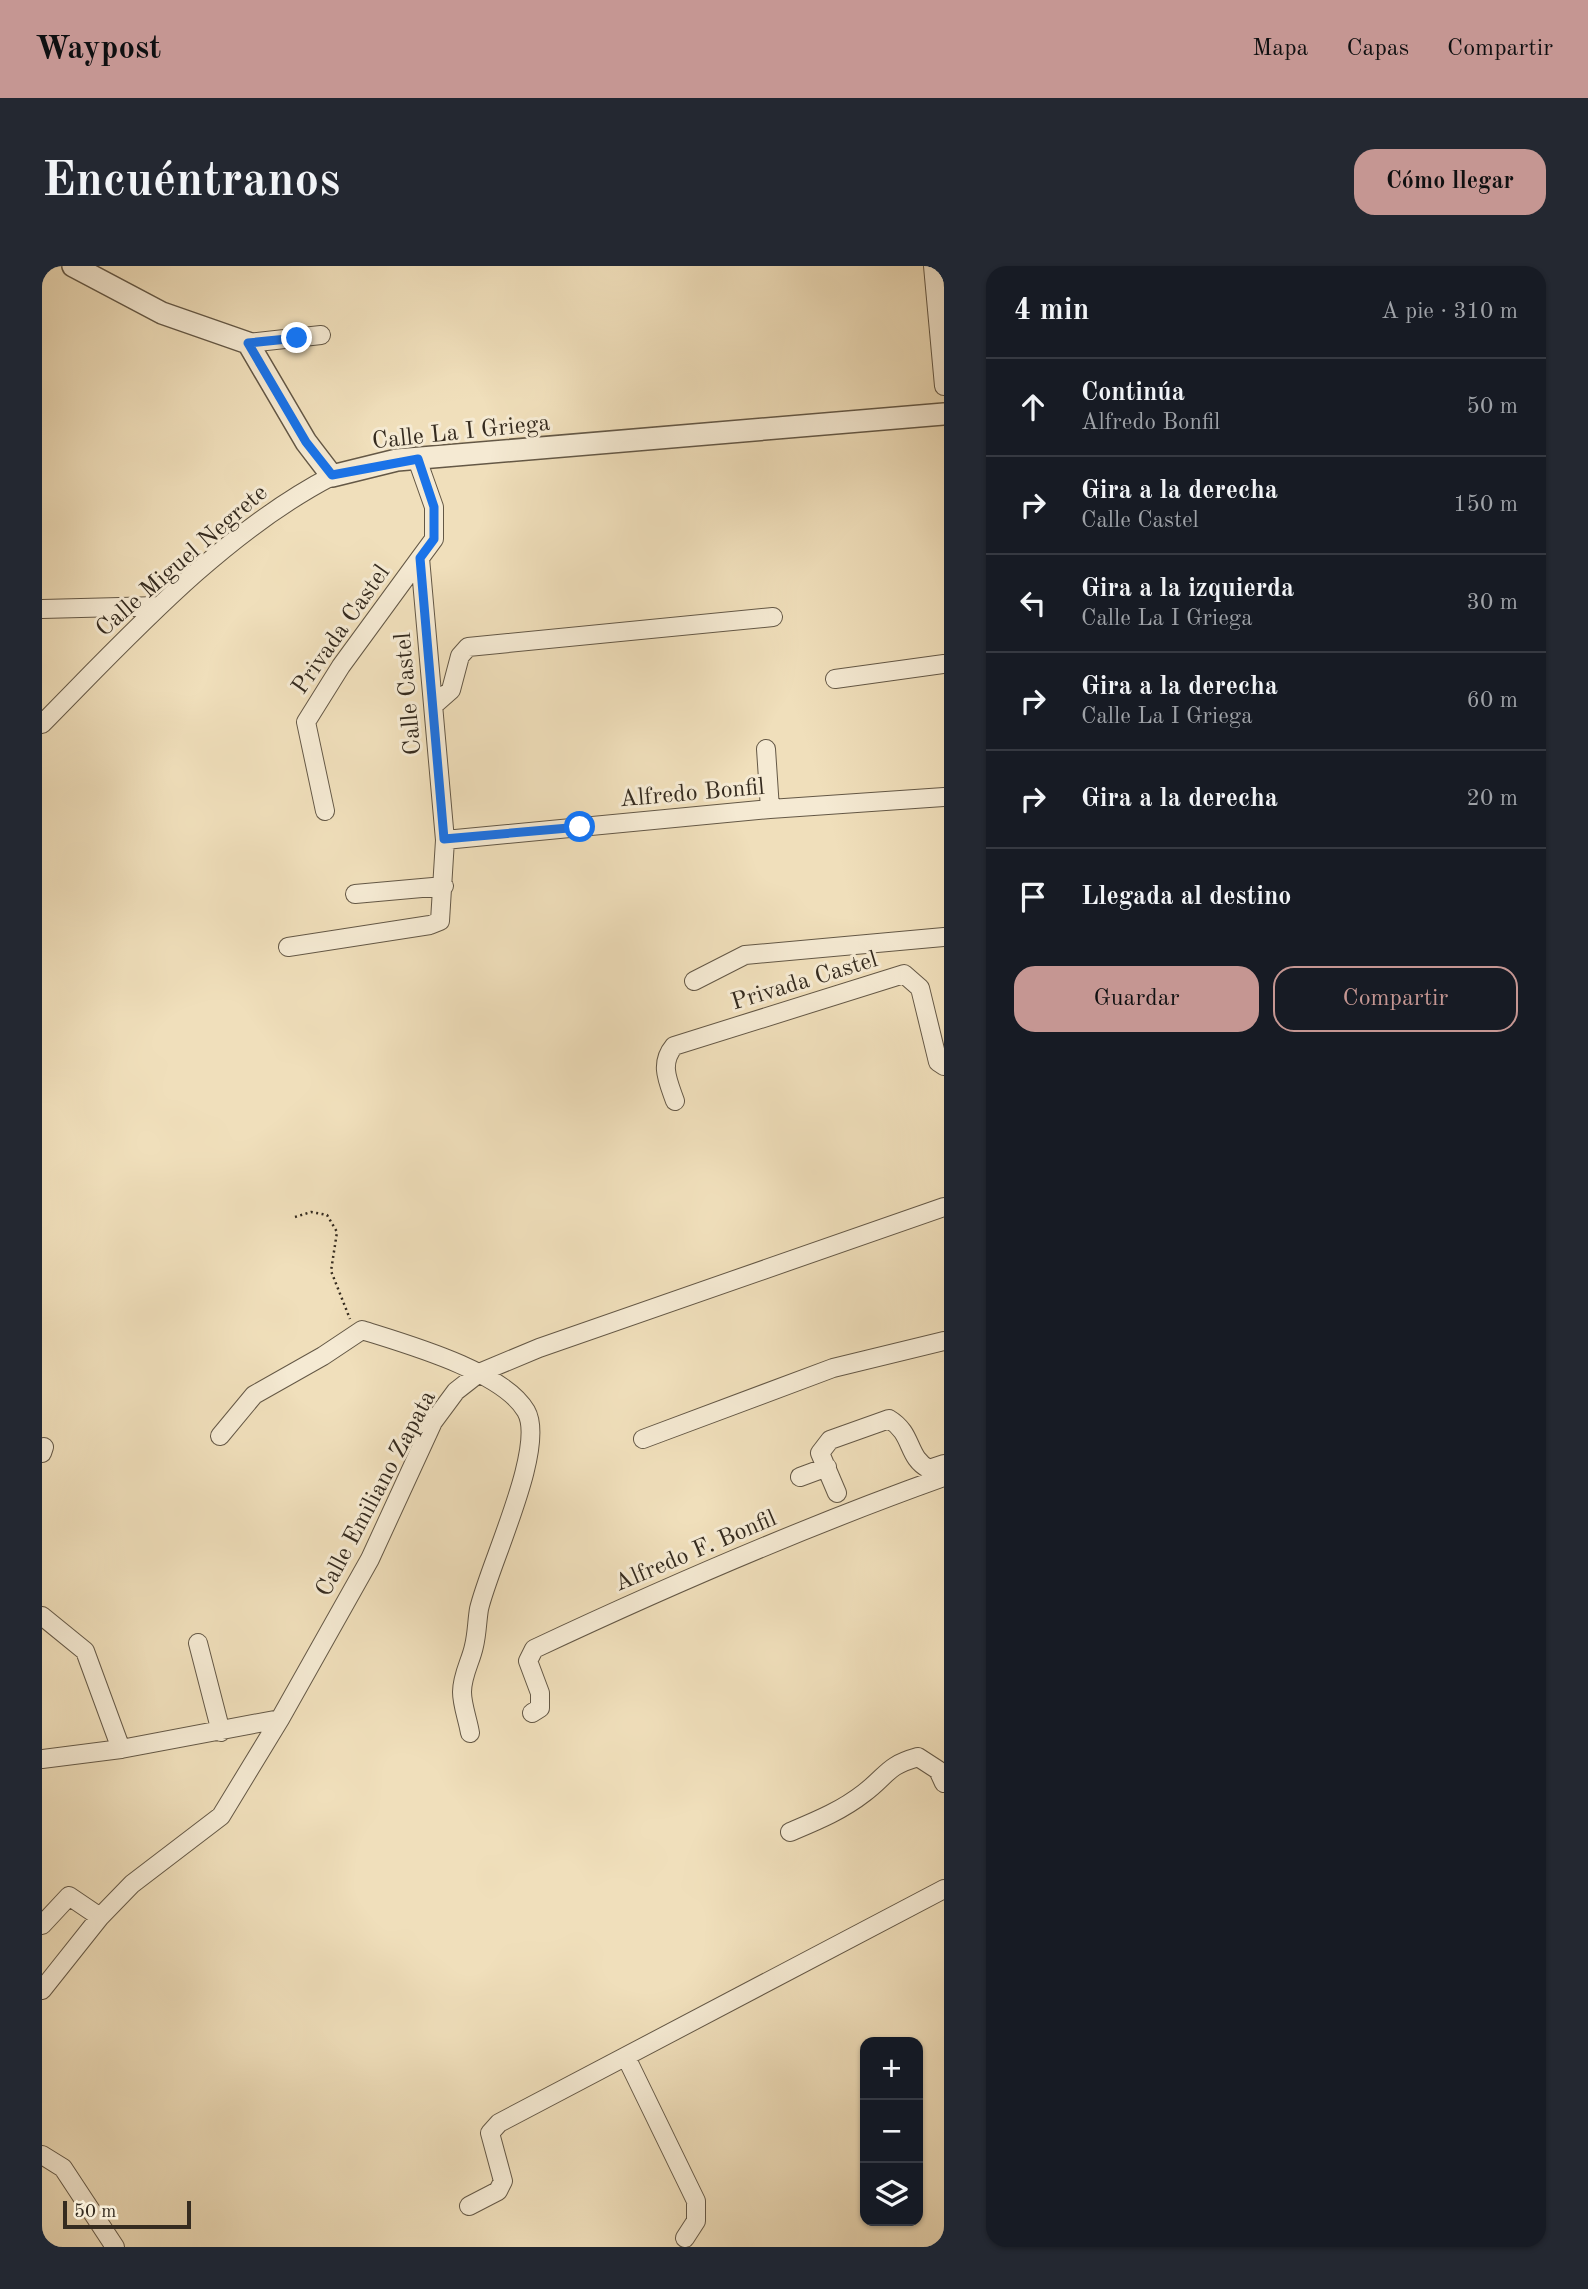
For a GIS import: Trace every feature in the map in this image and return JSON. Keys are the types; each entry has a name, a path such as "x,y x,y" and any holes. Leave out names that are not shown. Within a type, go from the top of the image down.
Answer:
{"street":[{"path":"73,266 162,313 248,343 321,335"},
{"path":"933,266 944,386"},
{"path":"248,343 306,442 332,475"},
{"name":"Calle La I Griega","path":"332,475 418,459 944,414"},
{"path":"418,459 434,507 434,539 420,558"},
{"name":"Calle Miguel Negrete","path":"42,724 159,606 288,498 332,475"},
{"name":"Calle Castel","path":"288,947 430,925 440,921 444,886 444,839 420,558"},
{"name":"Privada Castel","path":"325,811 306,722 341,666 420,558"},
{"path":"42,609 159,606"},
{"path":"434,705 451,690 460,656 468,647 773,617"},
{"path":"835,679 944,664"},
{"path":"766,749 770,809"},
{"name":"Alfredo Bonfil","path":"444,839 770,809 944,797"},
{"path":"355,894 444,886"},
{"name":"Privada Castel","path":"694,981 745,955 944,937"},
{"name":"Privada Castel","path":"675,1101 664,1069 667,1055 674,1046 904,974 920,988 938,1062 944,1066"},
{"name":"Calle Emiliano Zapata","path":"42,1990 100,1916 132,1884 221,1816 280,1719 370,1559 433,1422 456,1391 479,1373 539,1348 944,1207"},
{"path":"220,1436 254,1395 323,1356 362,1330 479,1373 511,1395 526,1411 533,1433 528,1460 479,1609 475,1645 465,1673 462,1692 470,1733"},
{"path":"643,1439 833,1368 944,1341"},
{"path":"837,1493 820,1453 830,1440 889,1419 903,1427 918,1463 929,1469 944,1464"},
{"path":"800,1477 827,1467"},
{"name":"Alfredo F. Bonfil","path":"532,1713 540,1708 540,1693 528,1661 534,1650 654,1593 823,1521 944,1477"},
{"path":"42,1616 85,1651 121,1749"},
{"path":"198,1643 221,1732"},
{"path":"42,1759 121,1749 280,1719"},
{"path":"789,1832 837,1811 866,1792 896,1763 918,1757 938,1770 944,1783"},
{"path":"469,2206 498,2191 503,2181 489,2133 499,2123 944,1889"},
{"path":"42,1925 69,1896 100,1916"},
{"path":"626,2057 696,2201 696,2221 685,2238"},
{"path":"42,2155 63,2168 115,2247"}],"path":[{"path":"295,1217 311,1212 327,1215 337,1232 331,1270 349,1318 354,1326 362,1330"}],"route":[{"path":"297,338 248,343 306,442 332,475 397,460 418,459 434,507 434,539 420,558 444,839 580,827"}]}
